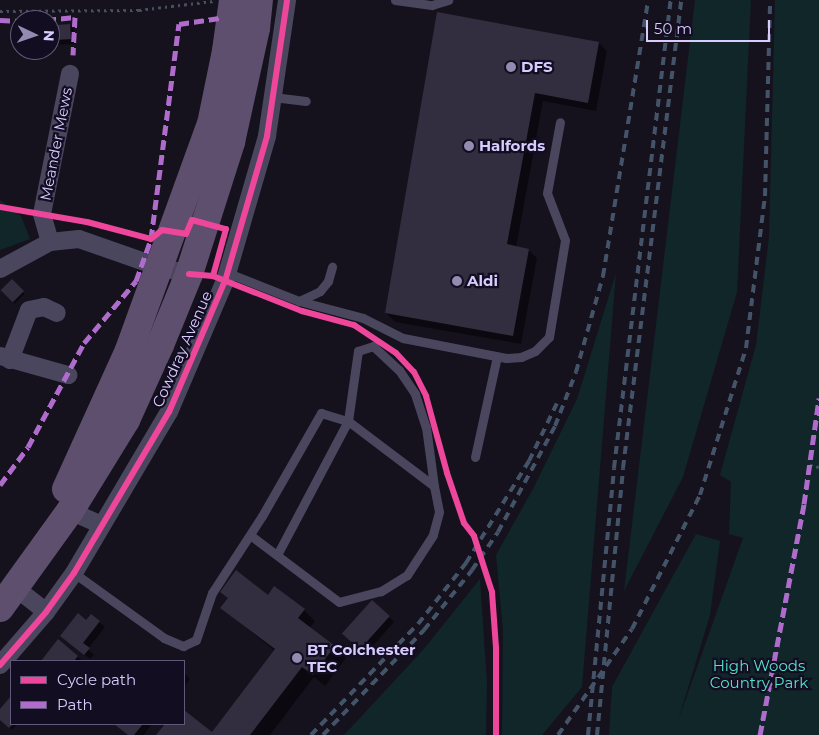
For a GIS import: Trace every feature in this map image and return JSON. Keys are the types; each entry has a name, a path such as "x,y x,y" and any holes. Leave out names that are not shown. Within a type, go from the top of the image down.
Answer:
{"main road":[{"path":"8,599 122,367 211,124 226,51 224,0"},
{"name":"Cowdray Avenue","path":"8,599 70,511 126,420 189,274 230,142 252,45 259,0"}],"street":[{"name":"Cowdray Avenue","path":"0,665 46,612 74,573 168,412 228,273 268,136 287,0"},
{"name":"Meander Mews","path":"50,242 42,214 70,74"},
{"path":"0,269 50,242 79,239 159,267 189,274"},
{"path":"57,313 44,306 30,310 5,358 68,375"},
{"path":"70,511 101,525"},
{"path":"8,599 46,612"}],"lane":[{"path":"396,0 432,5 448,0"},
{"path":"273,97 306,100"},
{"path":"228,273 299,301 363,318 403,338 497,356 521,357 535,351 549,337 565,240 547,193 560,122"},
{"path":"299,301 320,291 328,281 332,267"},
{"path":"250,535 277,556 339,602 381,591 407,575 432,535 439,512 426,427 415,394 399,370 373,346 358,351 348,421 277,556"},
{"path":"475,458 497,356"},
{"path":"74,573 164,638 183,646 196,640 212,593 250,535 321,413 348,421 434,486"}],"path":[{"path":"0,11 139,10 224,0"},
{"path":"810,465 819,467"}],"green space":[{"path":"695,0 751,0 737,292 683,477 624,591"},
{"name":"High Woods Country Park","path":"775,0 819,0 819,735 609,735 612,687 696,534 720,541 710,615 678,721 743,538 729,534 731,482 720,475 756,345 769,237"},
{"path":"0,200 21,216 30,239 0,250"},
{"path":"616,273 582,687 542,735 502,735 503,630 496,555 533,489 577,399"},
{"path":"480,579 487,684 486,735 344,735 423,650"}],"building":[{"path":"437,12 599,42 588,103 535,93 507,244 529,249 513,336 385,313"},
{"path":"70,24 71,39 60,40 60,25"},
{"path":"12,279 24,291 13,302 1,290"},
{"name":"BT Colchester TEC","path":"236,570 268,595 274,586 305,609 298,618 335,646 313,675 302,667 250,735 156,735 164,725 185,725 185,711 212,732 275,649 220,608 228,598 220,592"},
{"path":"372,600 390,616 360,650 342,633"},
{"path":"78,613 86,620 91,614 100,621 83,643 90,648 84,655 60,636"},
{"path":"58,639 78,656 75,660 42,660"},
{"path":"10,697 10,725 12,725 9,728 0,720 0,709"},
{"path":"115,725 142,725 134,735 128,735"}],"railway":[{"path":"323,735 424,630 472,570 498,532 555,426 576,372 603,276 648,0"},
{"path":"588,735 614,468 671,0"},
{"path":"597,735 623,468 681,0"},
{"path":"558,735 632,629 700,495 746,348 765,196 770,0"},
{"path":"311,735 418,624 466,563 529,461 557,403"}],"marked path":[{"path":"60,19 75,17 73,55"},
{"path":"0,485 28,447 84,343 136,281 151,239 179,24 220,18"},
{"path":"0,20 10,20"},
{"path":"760,735 804,504 819,398"}],"cycle path":[{"path":"0,665 46,612 74,573 169,412 225,281 267,136 287,0"},
{"path":"0,207 87,222 151,239 162,230 186,234 192,220 226,229 213,276"},
{"path":"189,274 213,276 302,311 354,325 396,353 414,372 426,396 447,473 464,523 474,536 492,592 496,648 496,735"}],"place":[{"name":"DFS","path":"511,67"},
{"name":"Halfords","path":"469,146"},
{"name":"Aldi","path":"457,281"},
{"name":"BT Colchester TEC","path":"297,658"}]}
